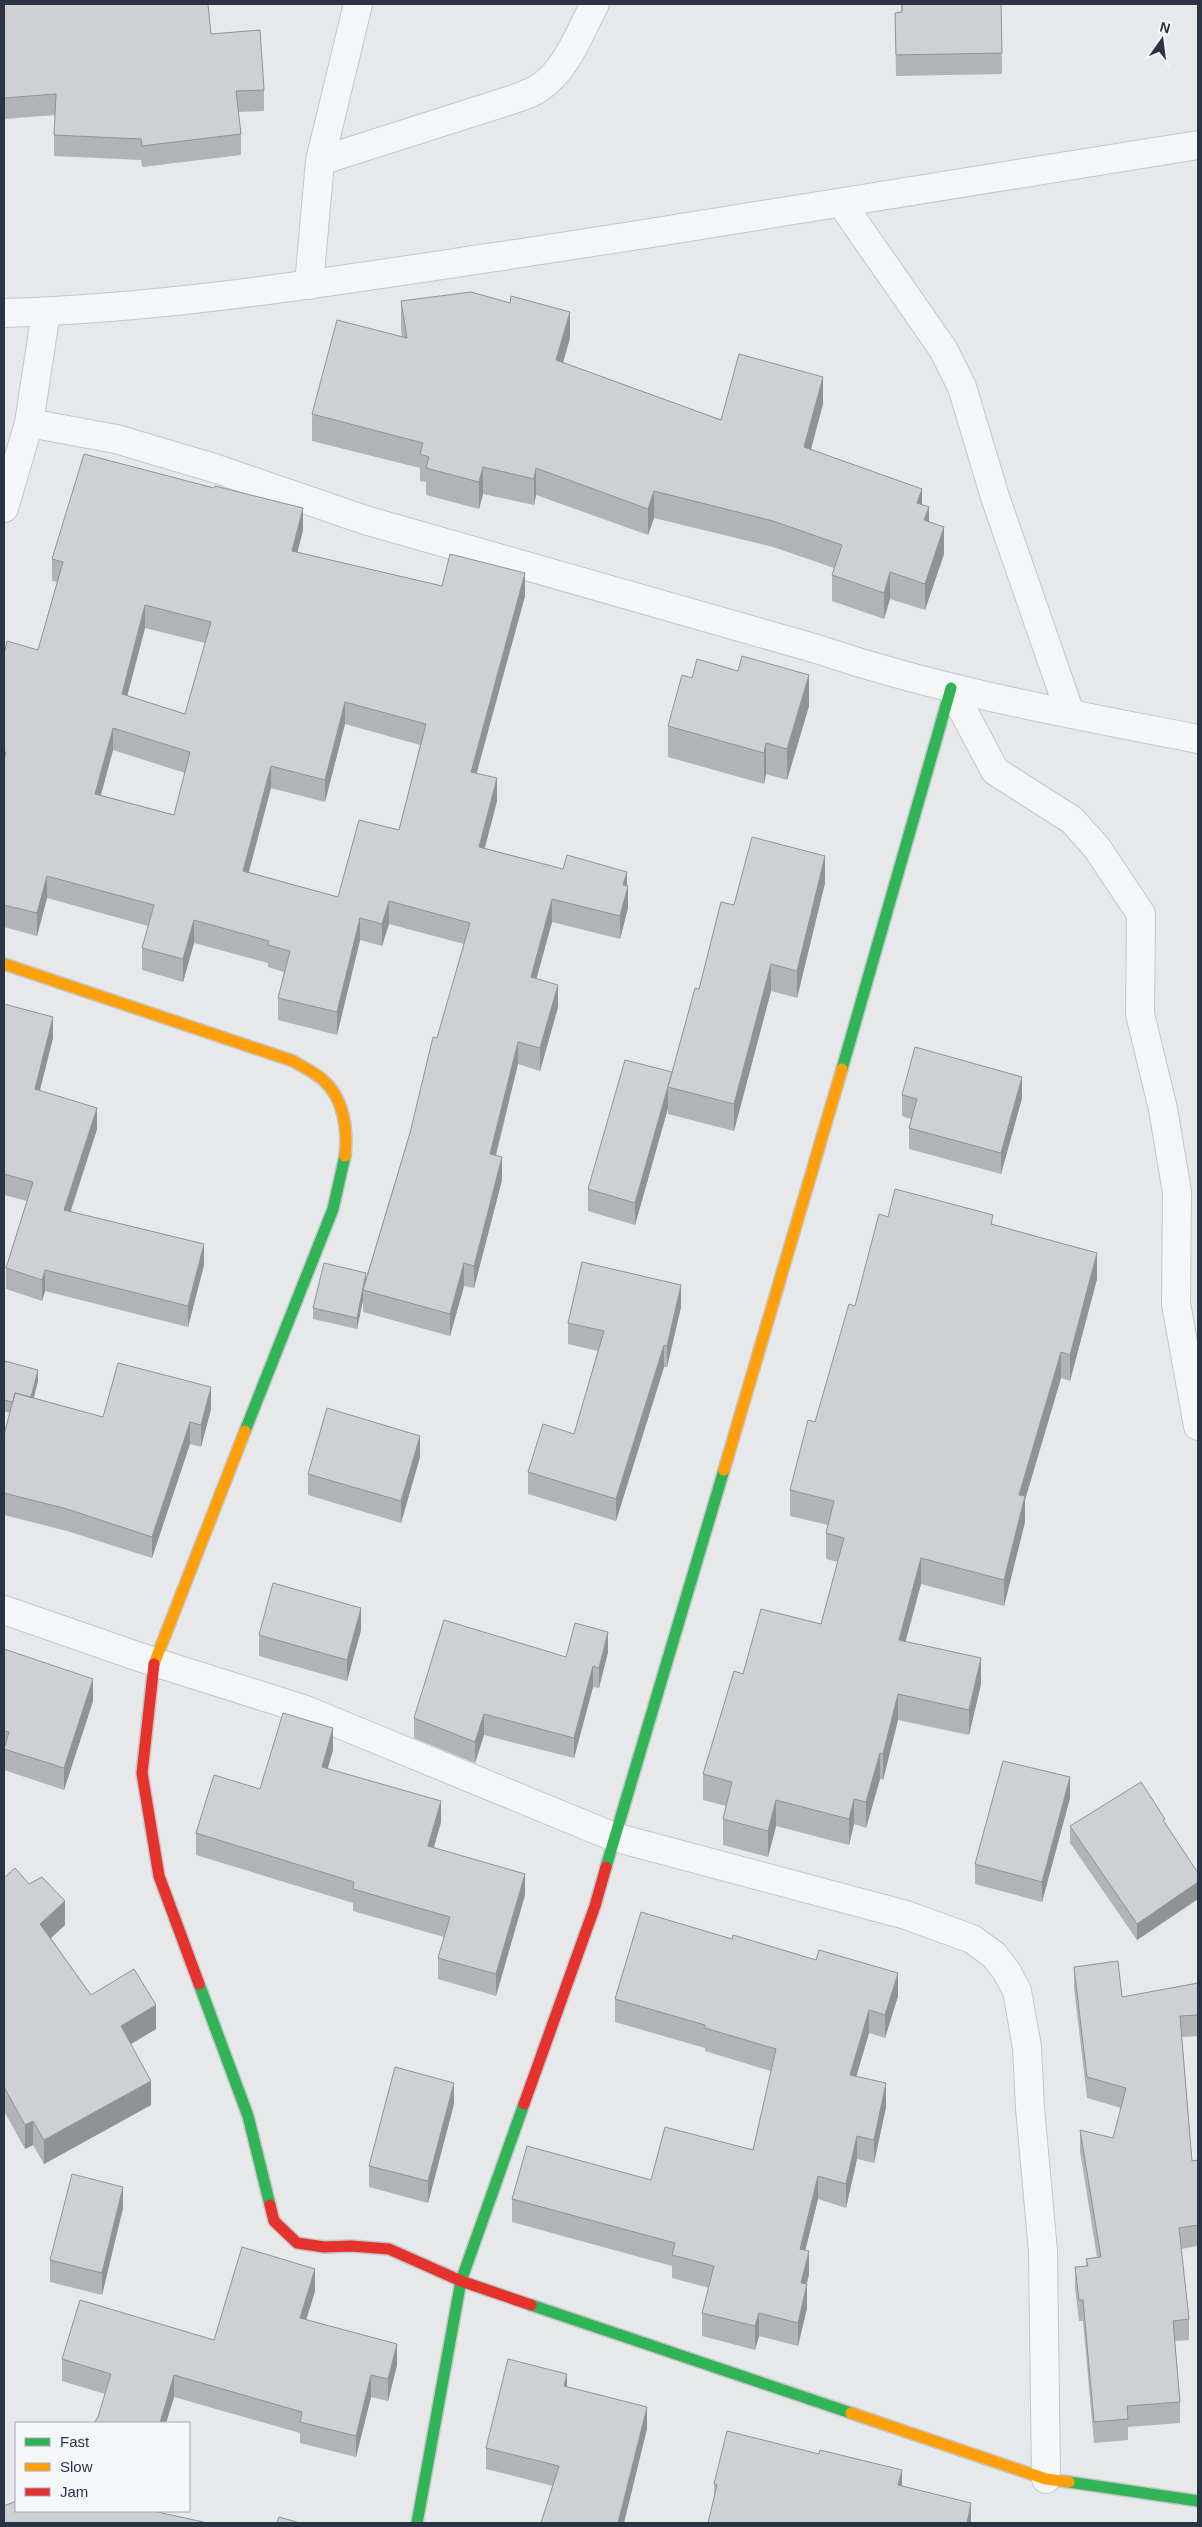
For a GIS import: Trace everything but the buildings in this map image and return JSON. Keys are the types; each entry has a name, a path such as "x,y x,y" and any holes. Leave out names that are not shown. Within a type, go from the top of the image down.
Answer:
{"street":[{"path":"309,285 320,161 358,4"},
{"path":"320,161 514,99 538,89 550,79 562,64 595,4"},
{"path":"4,313 46,312 191,301 309,285 842,204 1198,145"},
{"path":"842,204 943,349 962,387 995,497 1070,713"},
{"path":"4,508 29,423 46,312"},
{"path":"29,423 116,439 214,468 365,520 818,650 875,669 951,688 1198,739"},
{"path":"951,688 995,771 1072,820 1097,848 1142,914 1140,1014 1187,1204 1176,1304 1198,1426"},
{"path":"417,2523 461,2281 595,1906 900,872 951,688"},
{"path":"4,964 293,1061 327,1084 345,1118 347,1160 333,1209 154,1662 142,1773 159,1876 248,2116 274,2221 297,2243 324,2247 350,2246 389,2249 461,2281 1046,2479 1198,2502"},
{"path":"4,1610 154,1662 303,1709 614,1837 906,1914 942,1926 972,1939 994,1955 1018,1991 1027,2047 1030,2108 1043,2251 1046,2479"}],"traffic: fast":[{"path":"842,1069 951,688"},
{"path":"245,1431 333,1209 345,1156"},
{"path":"606,1867 724,1470"},
{"path":"199,1984 248,2116 270,2205"},
{"path":"417,2523 461,2281 524,2104"},
{"path":"531,2305 851,2413"},
{"path":"1069,2482 1198,2501"}],"traffic: slow":[{"path":"4,964 293,1061 320,1077 336,1096 345,1125 345,1156"},
{"path":"724,1470 842,1069"},
{"path":"154,1664 245,1431"},
{"path":"851,2413 1046,2479 1069,2482"}],"traffic: jam":[{"path":"154,1664 142,1773 159,1876 199,1984"},
{"path":"524,2104 595,1906 606,1867"},
{"path":"270,2205 274,2221 297,2243 324,2247 351,2246 389,2249 461,2281 531,2305"}]}
